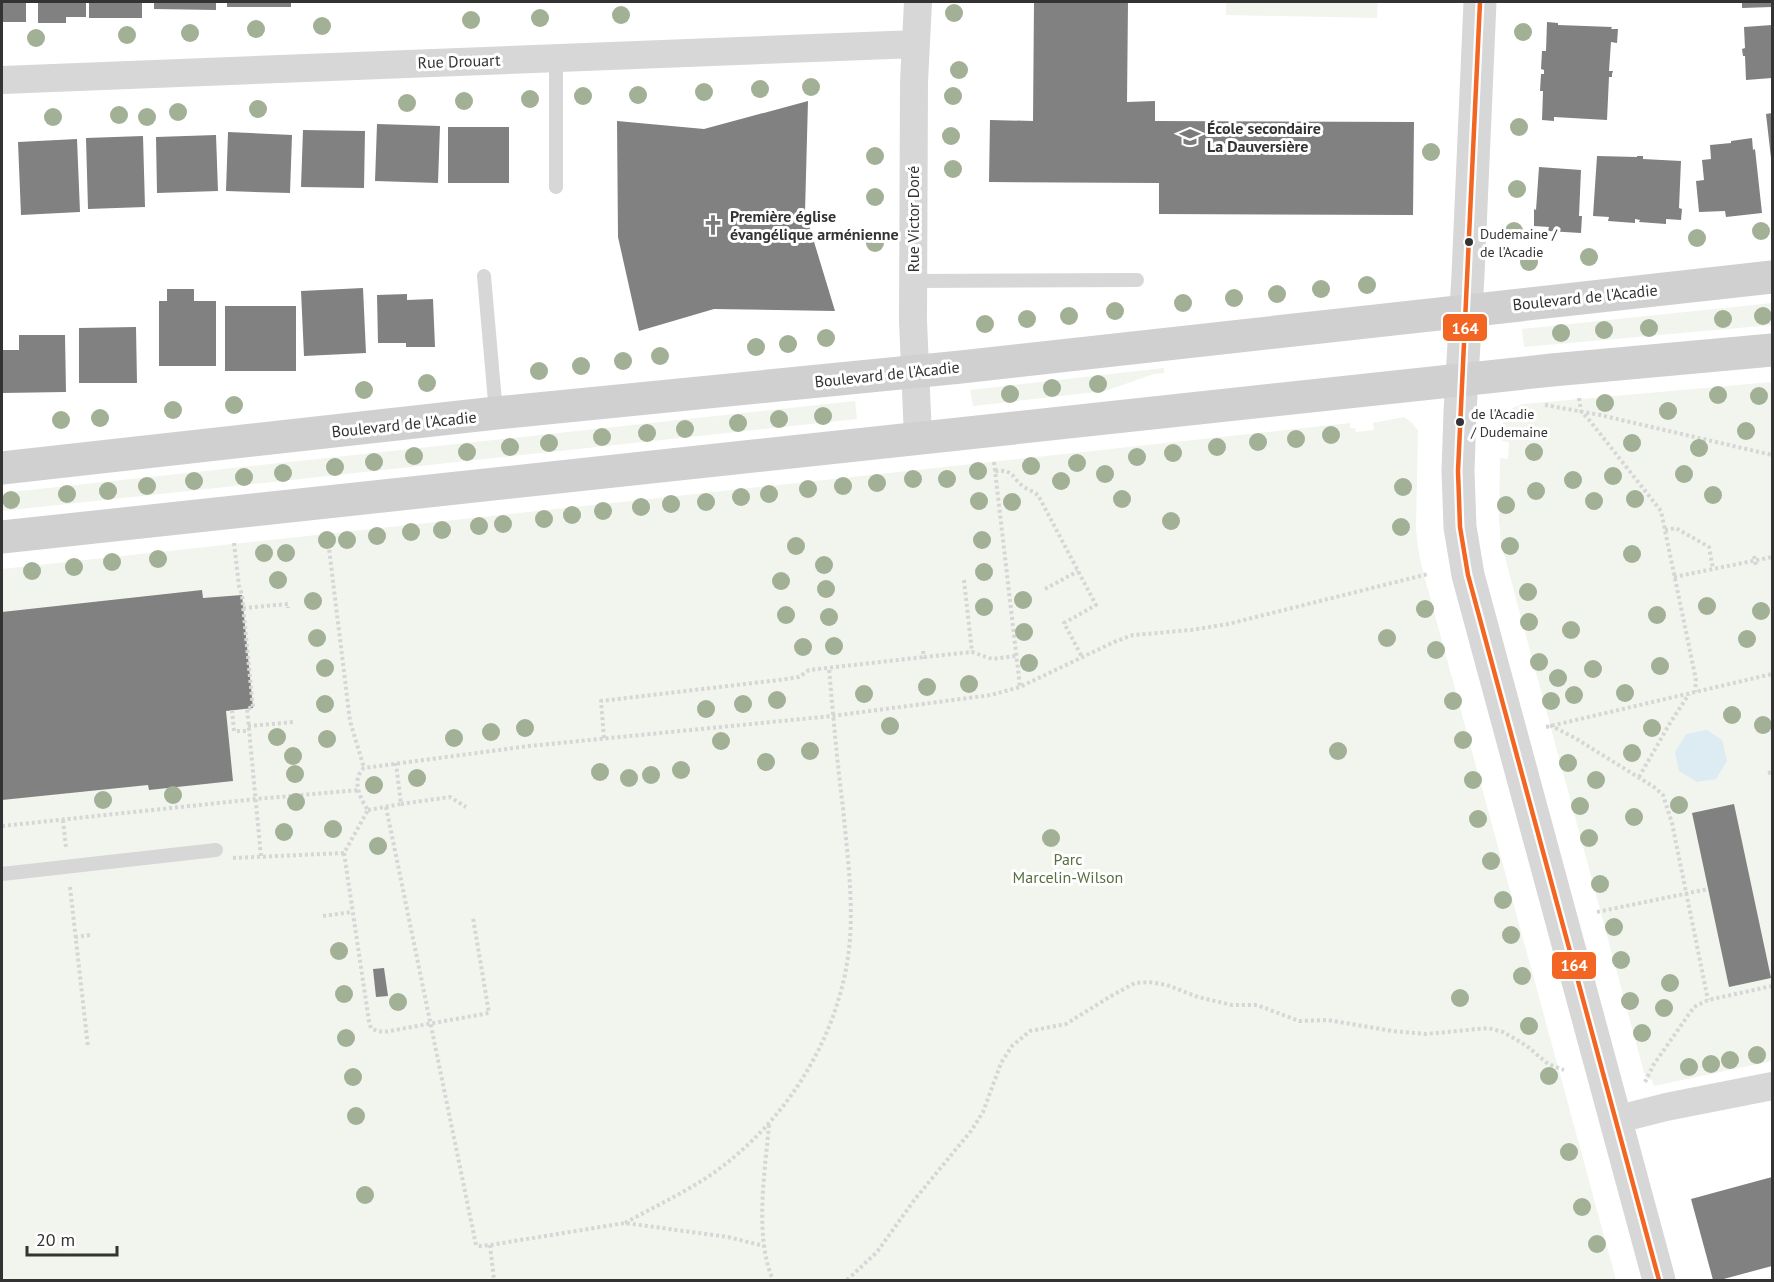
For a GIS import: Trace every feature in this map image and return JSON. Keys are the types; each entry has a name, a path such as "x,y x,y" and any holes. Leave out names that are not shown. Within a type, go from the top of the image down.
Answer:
{"main road":[{"name":"Boulevard de l'Acadie","path":"2,468 496,413 914,372 1773,277"},
{"path":"2,537 1462,379 1773,350"}],"street":[{"name":"Rue Victor Doré","path":"918,2 914,82 913,281 914,372 918,437"},
{"path":"1480,2 1458,503 1465,564 1659,1281"},
{"name":"Rue Drouart","path":"2,80 916,44"},
{"path":"1615,1120 1666,1107 1773,1086"}],"lane":[{"path":"556,57 556,187"},
{"path":"484,276 496,413"},
{"path":"913,281 1137,280"},
{"path":"2,874 216,850"}],"path":[{"path":"1579,396 1581,411 1661,511 1694,659 1695,692"},
{"path":"1535,403 1691,435 1773,455"},
{"path":"993,458 1020,687"},
{"path":"995,471 1005,470 1012,473 1023,486 1038,495 1096,605 1064,623 1082,657"},
{"path":"1665,530 1676,528 1709,547 1713,569"},
{"path":"327,530 350,722 364,768"},
{"path":"234,539 254,708 247,708 261,858"},
{"path":"1674,577 1773,557"},
{"path":"1045,589 1078,571"},
{"path":"368,810 363,803 357,782 360,771 364,768 529,746 832,716 991,695 1020,687 1133,634 1191,630 1228,624 1428,574"},
{"path":"964,580 972,652"},
{"path":"243,608 288,604 288,608"},
{"path":"923,651 924,657"},
{"path":"604,738 601,701 779,680 799,677 809,670 924,657 972,652 992,659 1016,656"},
{"path":"625,1223 673,1199 701,1181 741,1151 769,1124 802,1079 817,1051 839,997 850,939 850,882 829,668"},
{"path":"1708,1000 1668,807 1663,795 1639,777 1575,738 1548,726 1773,674"},
{"path":"1639,777 1689,693"},
{"path":"232,710 234,731 294,722"},
{"path":"396,763 401,804"},
{"path":"2,826 358,790"},
{"path":"368,810 450,797 466,807"},
{"path":"386,807 476,1245 490,1245 625,1223 728,1237 765,1246"},
{"path":"368,810 344,853 371,1028 384,1032 489,1013 473,918"},
{"path":"230,857 234,859 344,853"},
{"path":"1597,912 1708,889"},
{"path":"72,906 88,1047"},
{"path":"323,916 352,912"},
{"path":"75,937 90,935"},
{"path":"846,1281 877,1252 915,1199 971,1131 983,1112 1001,1063 1012,1046 1030,1031 1066,1024 1135,983 1149,982 1167,985 1198,997 1232,1005 1257,1005 1299,1021 1328,1020 1392,1031 1426,1034 1488,1028 1503,1032 1527,1046 1548,1064 1564,1070"},
{"path":"1645,1082 1654,1064 1694,1007 1708,1000 1773,986"},
{"path":"769,1124 763,1187 765,1246 773,1281"},
{"path":"490,1245 494,1281"}],"green space":[{"path":"1226,2 1378,2 1377,18 1226,15"},
{"path":"1772,303 1772,325 1524,347 1522,329"},
{"path":"1164,368 1164,373 1154,374 1105,391 973,406 970,390"},
{"path":"1772,382 1772,1061 1654,1086 1652,1080 1645,1076 1501,543 1500,458 1508,459 1509,442 1502,441 1503,422 1511,409 1524,404"},
{"path":"855,401 857,419 2,511 2,493"},
{"name":"Parc Marcelin-Wilson","path":"1404,417 1418,430 1416,529 1424,575 1616,1280 2,1280 2,569 1350,423 1350,428 1355,428 1356,432 1374,430 1373,423"}],"shaded area":[{"path":"1707,730 1722,740 1727,761 1716,779 1697,782 1679,771 1675,752 1686,734"}],"building":[{"path":"2,2 26,2 26,22 2,22"},
{"path":"38,2 86,2 86,17 66,17 66,23 38,23"},
{"path":"89,2 142,2 142,18 89,18"},
{"path":"154,2 216,2 216,10 154,9"},
{"path":"227,2 291,2 291,7 227,7"},
{"path":"1034,2 1128,2 1127,102 1155,101 1155,121 1414,122 1413,215 1159,214 1159,183 989,182 990,120 1033,121"},
{"path":"1742,2 1772,2 1772,7 1742,8"},
{"path":"1547,22 1558,23 1558,25 1618,29 1617,43 1611,42 1609,71 1613,71 1612,77 1609,77 1607,120 1554,117 1554,121 1542,120 1543,91 1540,91 1541,74 1544,74 1544,70 1541,69 1542,51 1546,51"},
{"path":"1772,25 1772,78 1746,80 1745,56 1743,56 1742,49 1745,48 1744,27"},
{"name":"Première église évangélique arménienne","path":"808,101 805,212 835,311 714,309 639,331 618,237 617,121 704,129"},
{"path":"1772,113 1772,158 1771,158 1766,114"},
{"path":"377,124 440,126 438,183 375,181"},
{"path":"448,127 509,127 509,183 448,183"},
{"path":"303,130 365,131 364,188 301,187"},
{"path":"228,132 292,135 290,193 226,191"},
{"path":"216,135 218,191 157,193 156,137"},
{"path":"143,136 145,207 88,209 86,138"},
{"path":"1752,138 1762,213 1726,217 1725,211 1699,212 1696,181 1704,180 1702,160 1711,159 1710,145"},
{"path":"77,139 80,212 21,215 18,142"},
{"path":"1597,156 1643,156 1643,159 1681,161 1679,208 1682,209 1681,220 1666,219 1666,224 1639,222 1640,220 1635,219 1635,223 1608,221 1609,217 1593,216"},
{"path":"1539,167 1581,170 1579,216 1582,216 1581,233 1548,231 1549,227 1534,226"},
{"path":"363,288 366,353 304,356 301,291"},
{"path":"167,289 194,289 194,301 216,301 216,366 159,366 159,301 167,301"},
{"path":"407,294 407,300 433,299 435,347 406,347 406,343 378,343 377,295"},
{"path":"225,306 296,306 296,371 225,371"},
{"path":"136,327 137,383 79,383 79,328"},
{"path":"19,335 65,335 66,392 2,393 2,350 19,350"},
{"path":"202,590 203,598 242,595 253,708 226,711 233,781 149,790 148,785 2,800 2,612"},
{"path":"1734,804 1771,978 1729,987 1692,813"},
{"path":"384,968 388,996 376,997 373,969"},
{"path":"1772,1177 1772,1266 1713,1280 1691,1199"}],"transit line":[{"name":"164","path":"1480,2 1458,471 1460,527 1468,575 1659,1280"}],"place":[{"name":"École secondaire La Dauversière","path":"1190,137"},
{"name":"Première église évangélique arménienne","path":"713,225"},
{"name":"Dudemaine / de l'Acadie","path":"1469,242"},
{"name":"de l'Acadie / Dudemaine","path":"1460,422"}]}
